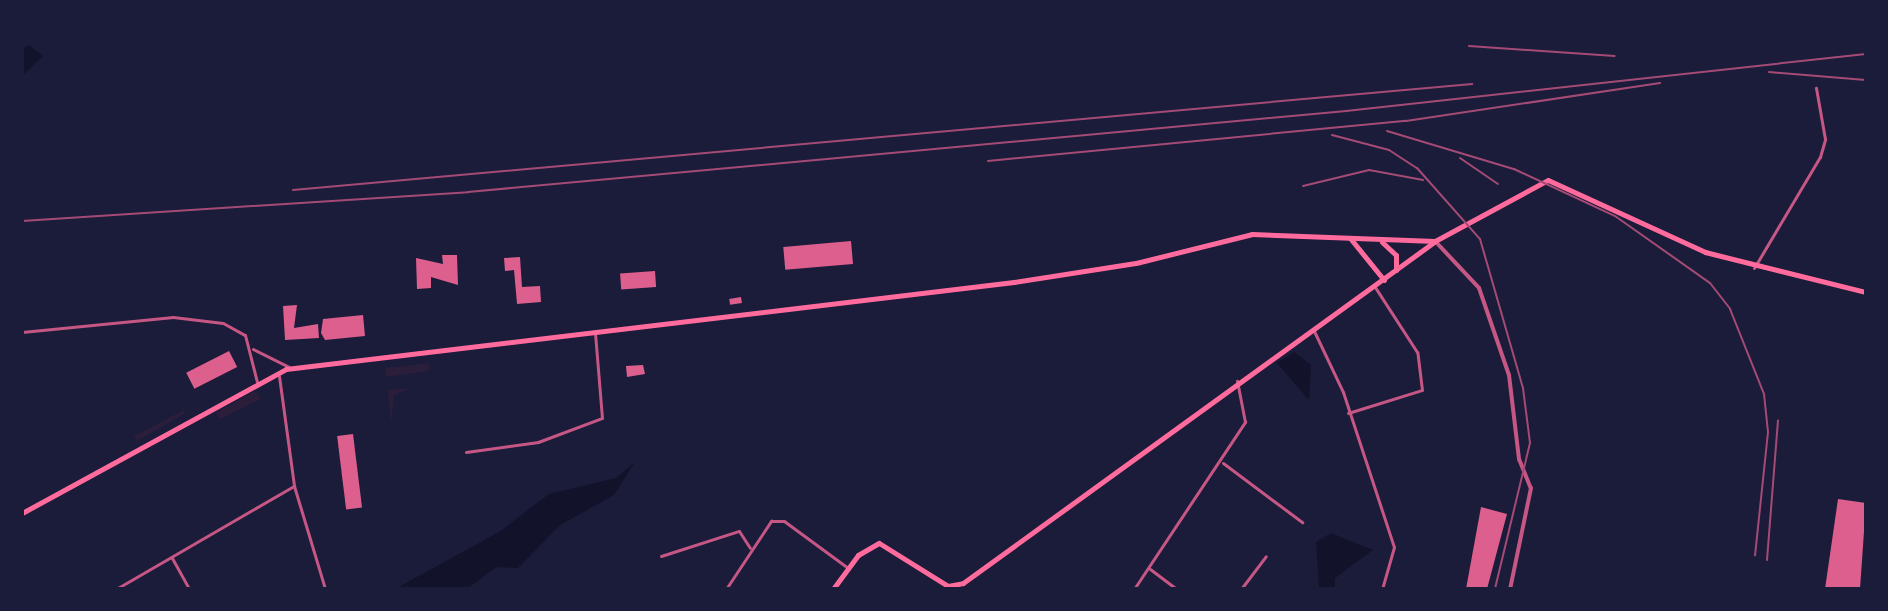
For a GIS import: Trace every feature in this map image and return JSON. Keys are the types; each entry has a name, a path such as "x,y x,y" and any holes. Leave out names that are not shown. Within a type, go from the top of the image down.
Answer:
{"main road":[{"path":"833,589 848,568 879,543 953,588 1435,241 1541,182 1567,186 1676,240 1754,268 1866,292"},
{"path":"22,513 257,382 292,368 1086,272 1252,234 1435,241"},
{"path":"1350,238 1384,280"},
{"path":"1381,241 1396,255 1396,271"}],"street":[{"path":"1754,268 1820,157 1825,139 1816,88"},
{"path":"1435,241 1479,288 1507,364 1519,459 1531,488 1510,589"},
{"path":"1348,413 1422,390 1417,352 1375,287"},
{"path":"22,332 173,317 223,323 253,349 292,368"},
{"path":"1314,331 1348,413 1394,547 1382,589"},
{"path":"466,452 538,442 602,418 595,333"},
{"path":"253,349 257,382"},
{"path":"278,372 294,486 325,589"},
{"path":"1134,589 1223,463 1245,422 1237,381"},
{"path":"1223,463 1302,522"},
{"path":"116,589 294,486"},
{"path":"726,589 750,548 771,521 784,521 848,568"},
{"path":"661,556 739,531 750,548"},
{"path":"1241,589 1266,556"},
{"path":"172,558 189,589"},
{"path":"1150,569 1177,589"}],"shaded area":[{"path":"29,45 43,56 22,76 22,49"},
{"path":"1294,352 1311,365 1309,400 1277,363"},
{"path":"429,363 429,371 386,377 385,368"},
{"path":"410,388 394,395 391,425 388,390"},
{"path":"255,391 261,399 220,419 216,413"},
{"path":"184,410 184,414 137,441 134,436"},
{"path":"635,462 614,495 560,525 518,568 496,567 467,589 395,589 499,532 549,494 616,478"},
{"path":"1331,533 1373,550 1335,578 1335,589 1319,589 1316,542"}],"building":[{"path":"851,241 853,264 785,270 783,247"},
{"path":"442,255 457,255 458,285 431,277 431,288 417,289 416,258 443,264"},
{"path":"520,257 522,287 540,286 541,302 517,304 514,270 505,271 504,258"},
{"path":"655,271 656,287 621,289 620,273"},
{"path":"741,297 742,303 730,305 729,299"},
{"path":"297,305 294,328 318,324 319,338 285,340 283,306"},
{"path":"363,315 365,336 325,340 321,333 323,319"},
{"path":"229,351 237,367 194,389 186,373"},
{"path":"643,365 645,374 627,377 626,366"},
{"path":"353,434 362,507 346,509 337,436"},
{"path":"1838,499 1866,503 1860,589 1825,589"},
{"path":"1481,507 1507,514 1487,589 1466,589"}],"railway":[{"path":"1469,46 1615,56"},
{"path":"22,221 468,192 1346,111 1866,54"},
{"path":"1769,72 1866,80"},
{"path":"988,161 1406,121 1660,83"},
{"path":"293,190 1472,84"},
{"path":"1387,131 1514,169 1615,216 1710,283 1730,309 1764,394 1768,432 1755,555"},
{"path":"1332,135 1389,150 1417,168 1480,239 1523,388 1530,443 1495,589"},
{"path":"1460,158 1498,184"},
{"path":"1303,186 1369,170 1423,180"},
{"path":"1767,560 1778,420"}]}
